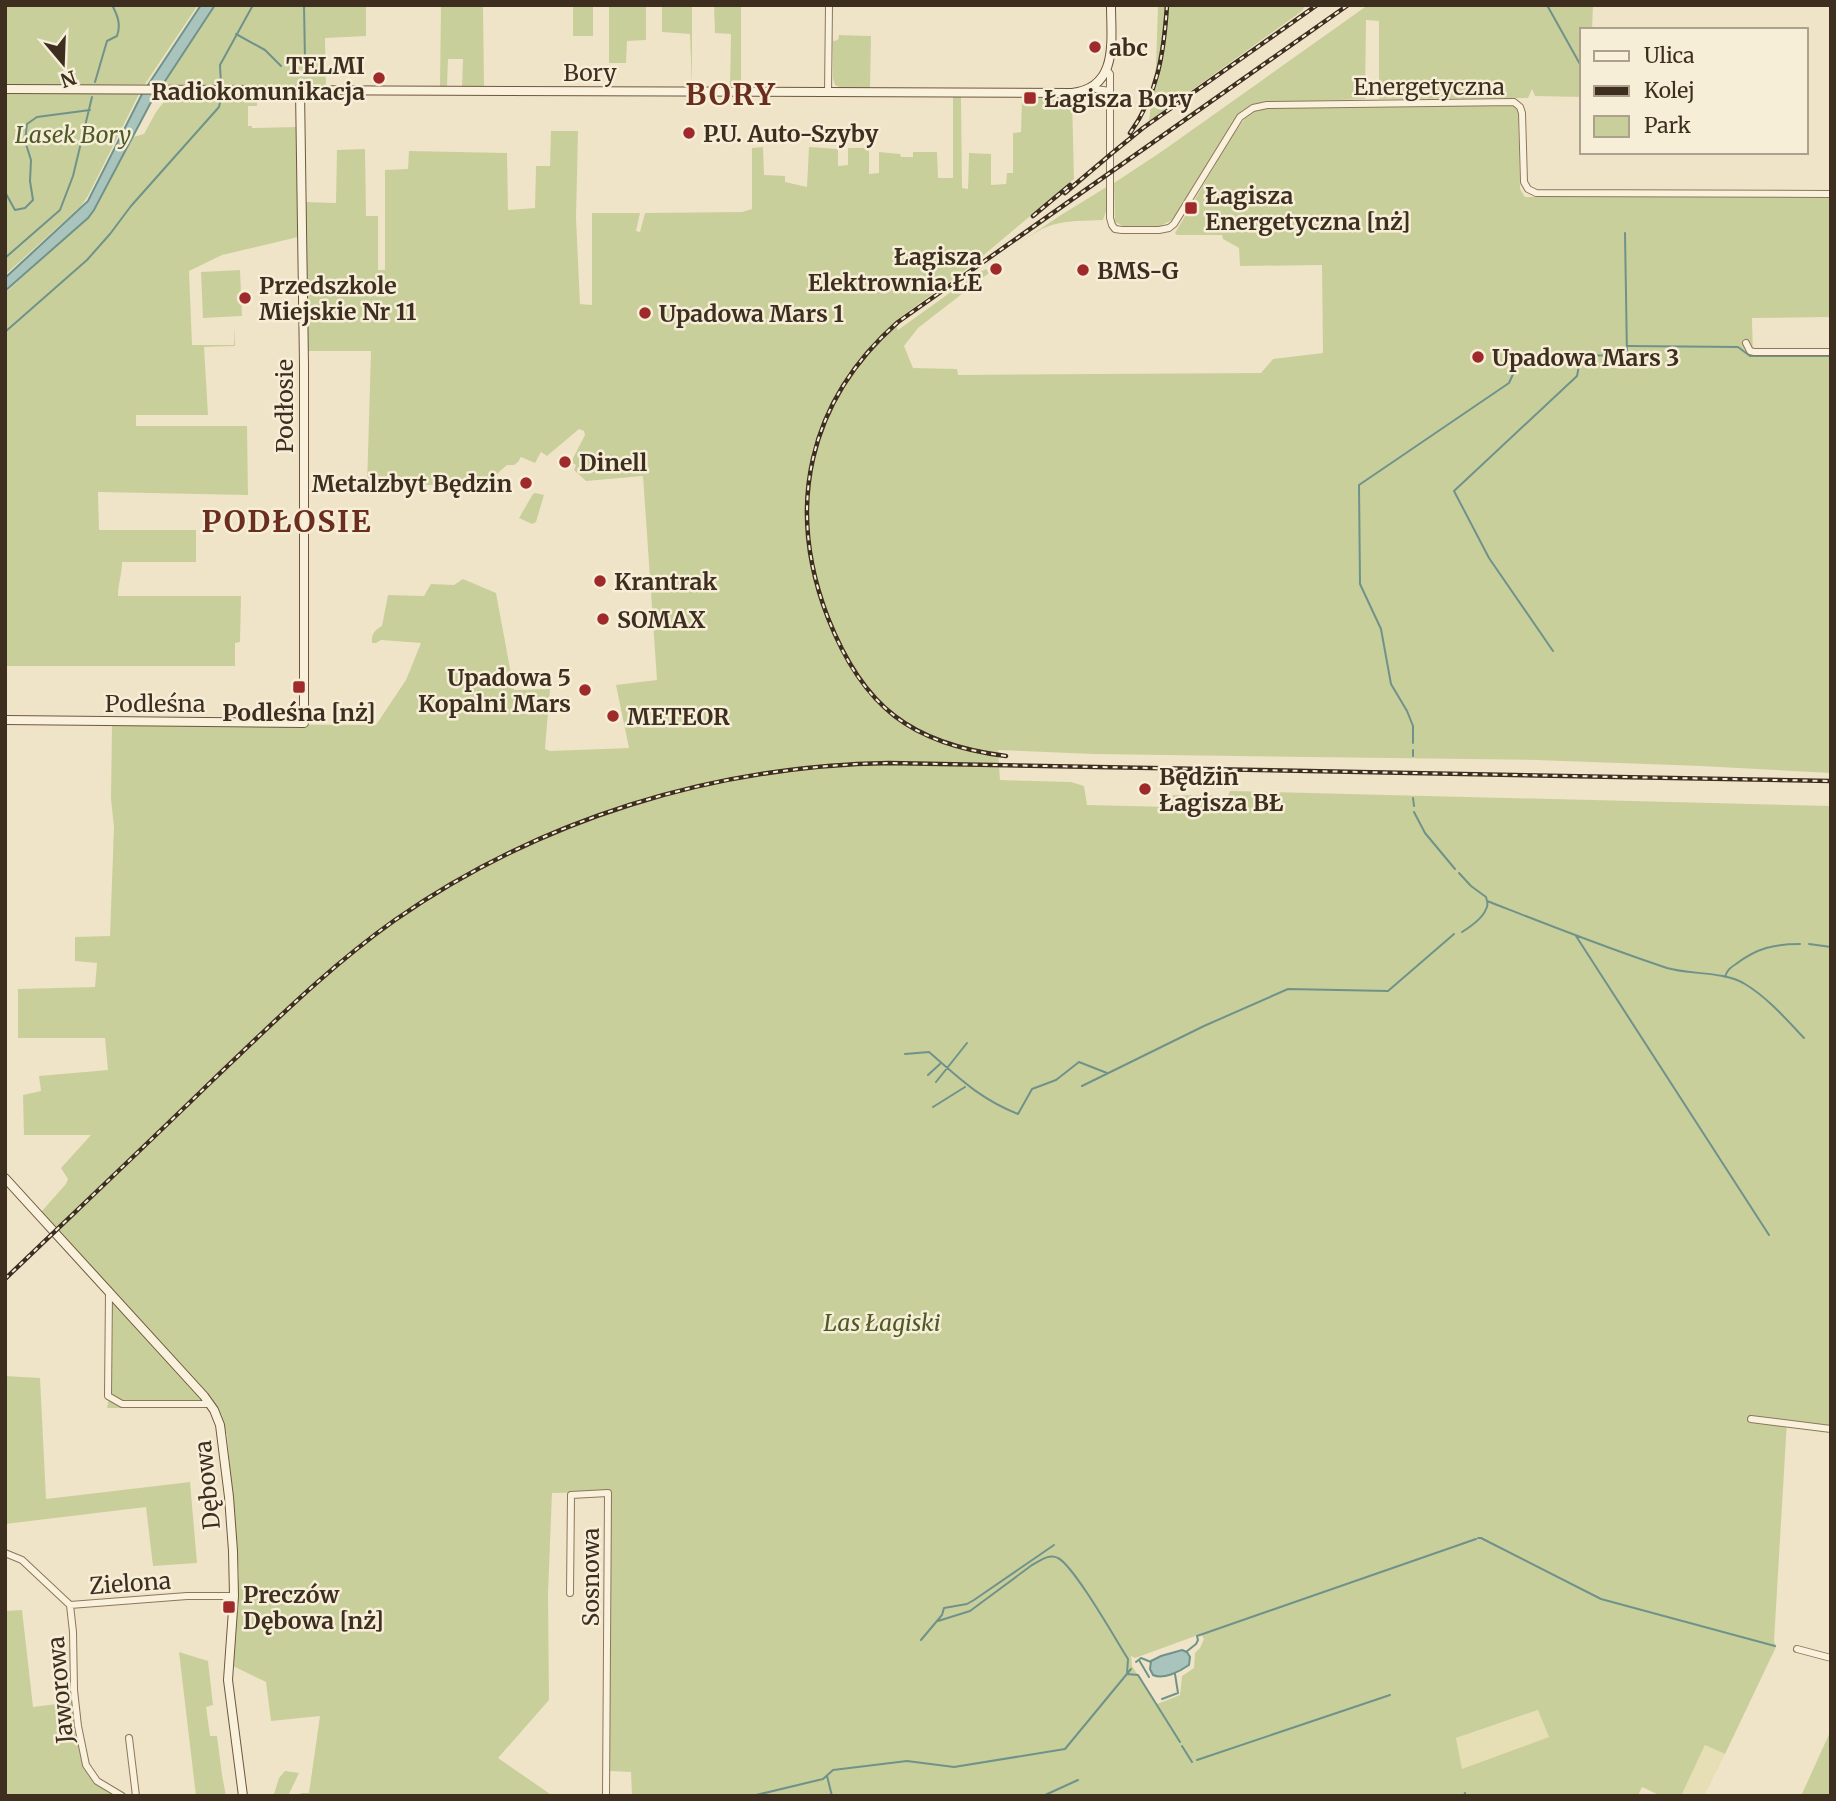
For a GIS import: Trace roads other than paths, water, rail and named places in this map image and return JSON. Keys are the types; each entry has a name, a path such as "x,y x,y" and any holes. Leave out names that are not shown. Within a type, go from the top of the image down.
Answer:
{"street":[{"path":"828,93 829,5"},
{"path":"1107,70 1110,74 1110,91 1096,89 1093,86 1107,70 1111,55 1111,5"},
{"name":"Bory","path":"5,89 1072,93 1093,86"},
{"name":"Podłosie","path":"300,90 304,365 304,723"},
{"name":"Energetyczna","path":"1110,91 1110,218 1115,229 1169,228 1178,220 1240,117 1253,108 1267,105 1514,102 1522,113 1524,182 1528,189 1536,193 1831,194"},
{"path":"1746,344 1750,351 1754,352 1831,352"},
{"name":"Podleśna","path":"5,720 304,723"},
{"name":"Dębowa","path":"5,1178 211,1404 219,1420 233,1551 234,1596 228,1680 243,1796"},
{"path":"109,1292 108,1396 122,1404 211,1404"},
{"path":"1751,1419 1831,1429"},
{"name":"Sosnowa","path":"570,1592 571,1495 608,1493 606,1796"},
{"name":"Zielona","path":"5,1553 22,1560 70,1605 234,1596"},
{"name":"Jaworowa","path":"70,1605 74,1698 86,1765 97,1781 122,1796"},
{"path":"1797,1649 1831,1658"},
{"path":"129,1738 136,1796"}],"water":[{"path":"201,5 215,5 150,104 94,210 5,291 5,278 88,201 142,94"},
{"path":"1182,1650 1190,1657 1189,1665 1166,1676 1153,1675 1150,1669 1151,1661"}],"waterway":[{"path":"95,82 107,41 117,36 119,28 112,5"},
{"path":"221,85 220,65 253,5"},
{"path":"304,5 305,61"},
{"path":"1547,5 1580,64"},
{"path":"236,34 265,50 281,66"},
{"path":"5,258 60,210 73,176 92,97"},
{"path":"5,332 87,260 219,107 221,98"},
{"path":"5,192 15,210 25,208 33,200 31,160 25,141 27,124 37,117 90,110"},
{"path":"1413,743 1413,726 1391,684 1381,629 1360,584 1359,485 1509,383 1522,354 1627,356 1625,233"},
{"path":"1628,346 1738,347 1750,356 1831,356"},
{"path":"1553,651 1489,558 1454,491 1577,376 1581,356"},
{"path":"1413,750 1413,756"},
{"path":"1413,798 1414,806"},
{"path":"1414,812 1425,833 1455,869"},
{"path":"1459,873 1486,897 1488,904 1479,919 1462,932"},
{"path":"1487,901 1667,968 1736,980 1769,1002 1804,1038"},
{"path":"1082,1086 1204,1026 1288,989 1388,991 1454,934"},
{"path":"1576,936 1769,1235"},
{"path":"1725,977 1732,967 1759,951 1774,946 1800,944"},
{"path":"1809,944 1831,947"},
{"path":"936,1082 967,1043"},
{"path":"905,1054 929,1052 981,1095 1018,1114 1032,1089 1056,1080 1079,1062 1107,1073"},
{"path":"928,1075 940,1064"},
{"path":"933,1107 965,1087"},
{"path":"1478,1538 1601,1599 1775,1646"},
{"path":"1186,1652 1196,1644 1197,1636 1476,1539"},
{"path":"921,1640 942,1615 944,1608 974,1600 1054,1545"},
{"path":"938,1621 970,1611 1041,1560 1051,1556 1058,1558 1084,1588 1128,1659 1127,1674 1138,1675 1180,1742"},
{"path":"1136,1662 1141,1658 1151,1662"},
{"path":"1139,1660 1149,1677"},
{"path":"752,1796 823,1779 833,1770 907,1761 954,1767 1065,1749 1131,1669"},
{"path":"1162,1699 1178,1693 1175,1674"},
{"path":"1197,1760 1390,1695"},
{"path":"1182,1746 1192,1762"},
{"path":"827,1776 832,1796"},
{"path":"1043,1796 1078,1780"}],"railway":[{"path":"1130,133 1147,103 1158,72 1167,5"},
{"path":"1065,193 1143,128 1317,5"},
{"path":"1006,756 943,742 917,731 894,716 857,675 842,649 828,618 815,577 808,536 808,496 813,458 825,421 843,386 867,353 898,322 1348,5"},
{"path":"1033,216 1070,185"},
{"path":"5,1279 303,995 395,920 451,884 509,853 630,805 694,787 823,766 889,763 1831,781"}],"place":[{"name":"abc","path":"1095,47"},
{"name":"TELMI Radiokomunikacja","path":"379,78"},
{"name":"Łagisza Bory","path":"1030,98"},
{"name":"P.U. Auto-Szyby","path":"689,133"},
{"name":"Łagisza Energetyczna [nż]","path":"1191,208"},
{"name":"Łagisza Elektrownia ŁE","path":"996,269"},
{"name":"BMS-G","path":"1083,270"},
{"name":"Przedszkole Miejskie Nr 11","path":"245,298"},
{"name":"Upadowa Mars 1","path":"645,313"},
{"name":"Upadowa Mars 3","path":"1478,357"},
{"name":"Dinell","path":"565,462"},
{"name":"Metalzbyt Będzin","path":"526,483"},
{"name":"Krantrak","path":"600,581"},
{"name":"SOMAX","path":"603,619"},
{"name":"Podleśna [nż]","path":"299,687"},
{"name":"Upadowa 5 Kopalni Mars","path":"585,690"},
{"name":"METEOR","path":"613,716"},
{"name":"Będzin Łagisza BŁ","path":"1145,789"},
{"name":"Preczów Dębowa [nż]","path":"229,1607"}],"district":[{"name":"BORY","path":"731,94"},
{"name":"PODŁOSIE","path":"287,521"}],"park label":[{"name":"Lasek Bory","path":"73,134"},
{"name":"Las Łagiski","path":"882,1322"}]}
